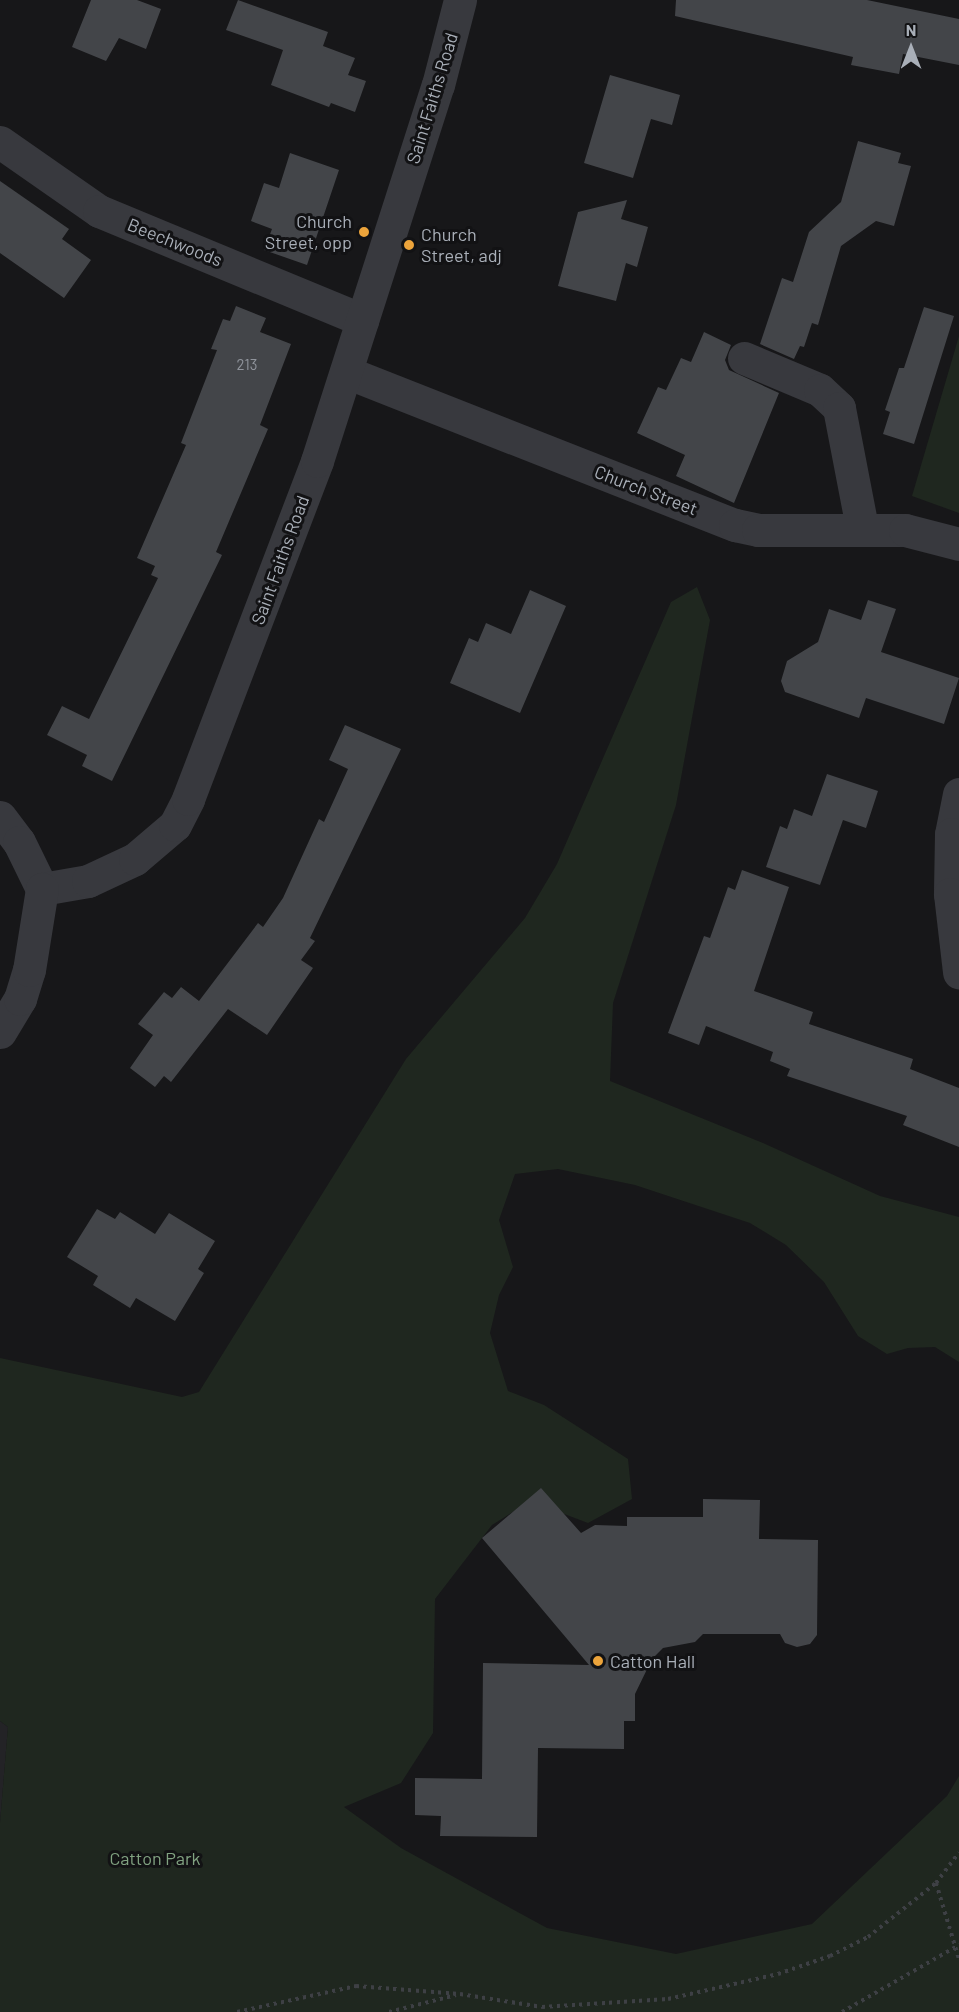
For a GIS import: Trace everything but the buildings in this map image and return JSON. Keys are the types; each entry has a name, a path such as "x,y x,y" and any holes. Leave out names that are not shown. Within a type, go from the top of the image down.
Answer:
{"street":[{"name":"Saint Faiths Road","path":"42,889 88,881 135,860 175,825 255,629 346,372 438,85 460,0"},
{"name":"Beechwoods","path":"0,142 99,211 362,320"},
{"path":"744,358 820,390 839,408 862,527"},
{"name":"Church Street","path":"346,372 735,525 758,530 862,527 905,530 959,544"},
{"path":"959,794 951,834 950,894 959,972"},
{"path":"0,817 19,842 42,889 29,970 20,999 0,1032"}],"path":[{"path":"237,2012 356,1986 460,1994 542,2007 619,2004 668,1999 778,1974 830,1956 868,1937 936,1883 959,1853"},
{"path":"936,1883 958,1946 959,1959"},
{"path":"842,2012 958,1946"},
{"path":"389,2012 460,1994"}],"shaded area":[{"path":"0,1721 8,1727 0,1823"}],"green space":[{"path":"959,336 959,513 912,496"},
{"name":"Catton Park","path":"697,587 710,620 676,805 613,1003 610,1081 763,1143 880,1196 959,1217 959,1362 935,1347 908,1348 887,1354 858,1336 824,1282 786,1245 750,1223 635,1185 558,1169 515,1174 499,1220 513,1267 499,1295 490,1333 508,1391 544,1405 628,1459 632,1499 588,1523 530,1501 492,1525 435,1599 433,1733 401,1783 344,1807 401,1848 547,1928 676,1954 812,1924 947,1796 959,1776 959,2012 0,2012 0,1823 8,1727 0,1721 0,1358 182,1397 199,1392 406,1059 525,918 557,864 671,602"}],"place":[{"name":"Church Street, opp","path":"364,232"},
{"name":"Church Street, adj","path":"409,245"},
{"name":"Catton Hall","path":"598,1661"}]}
